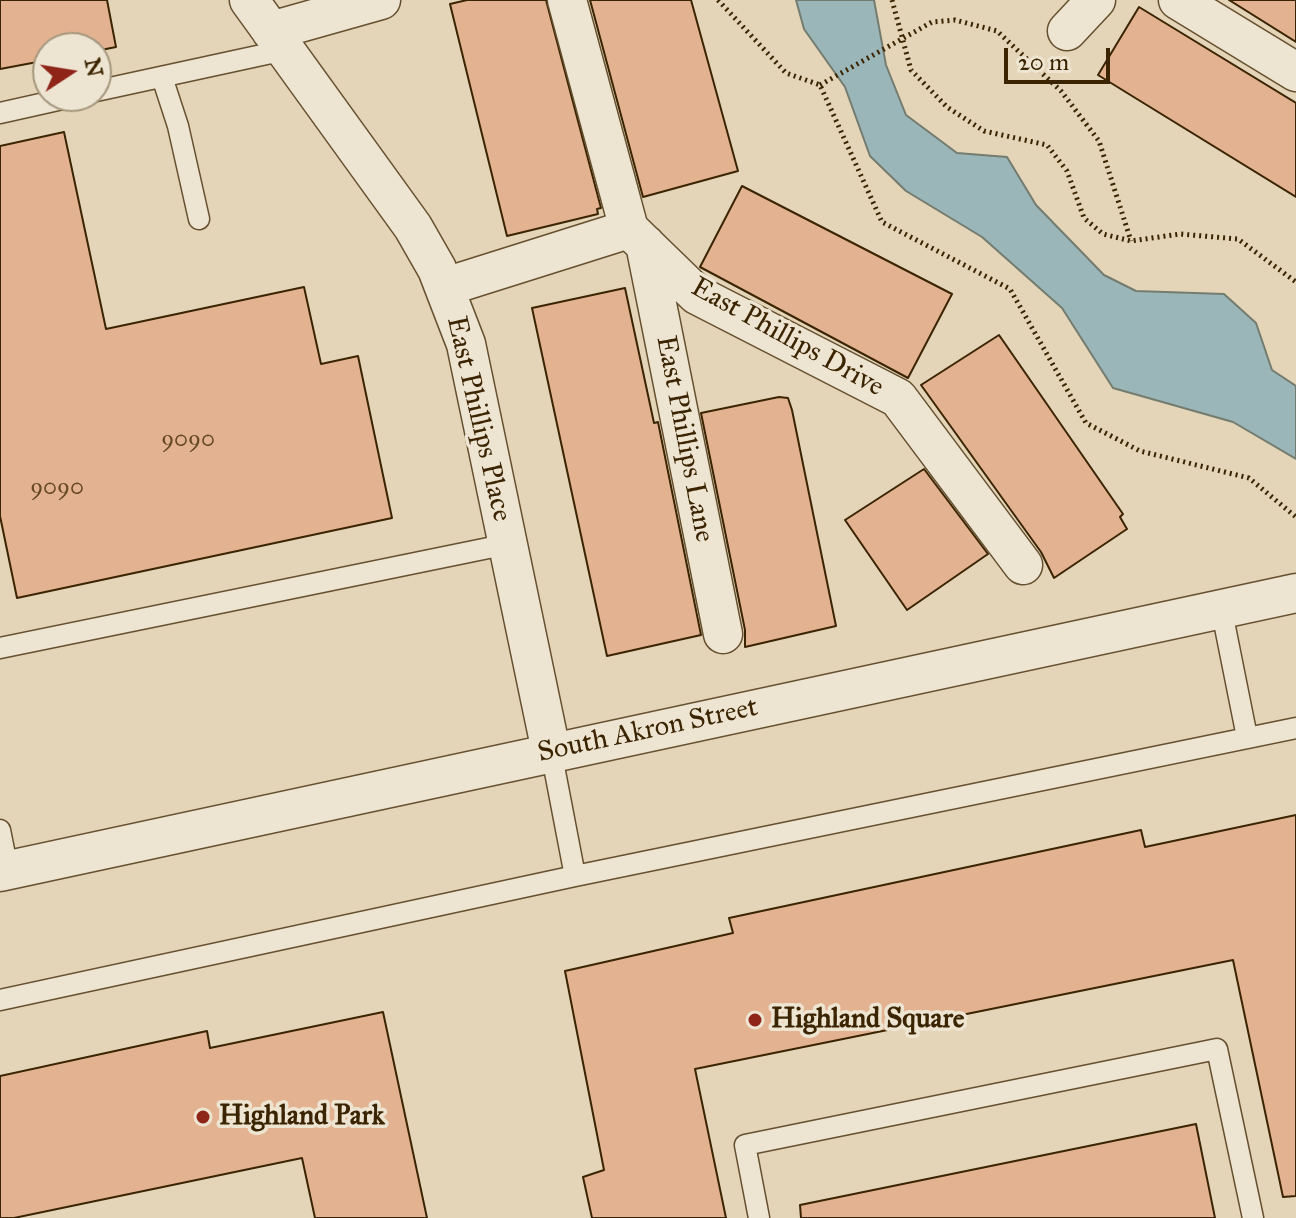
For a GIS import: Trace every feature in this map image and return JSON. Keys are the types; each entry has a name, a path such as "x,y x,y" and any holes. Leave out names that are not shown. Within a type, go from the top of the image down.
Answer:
{"street":[{"name":"East Phillips Place","path":"249,0 413,227 445,287 466,344 551,751"},
{"path":"278,40 381,0"},
{"path":"445,287 637,236 567,0"},
{"path":"1067,31 1096,0"},
{"path":"1178,0 1296,72"},
{"name":"East Phillips Drive","path":"637,236 697,295 898,398 1023,565"},
{"name":"East Phillips Lane","path":"637,236 723,634"},
{"name":"South Akron Street","path":"4,871 551,751 1222,612 1296,593"}],"lane":[{"path":"112,88 162,77 278,40"},
{"path":"162,77 178,126 199,219"},
{"path":"0,113 32,106"},
{"path":"0,648 508,544"},
{"path":"1222,612 1247,737"},
{"path":"0,1000 575,876 1296,728"},
{"path":"551,751 575,876"},
{"path":"0,830 4,871"},
{"path":"759,1218 745,1145 1217,1049 1253,1218"}],"path":[{"path":"718,0 786,73 820,85 882,222 1010,289 1086,423 1140,451 1249,478 1296,517"},
{"path":"892,0 911,70 947,107 984,131 1047,145 1067,171 1084,218 1103,234 1131,241 1180,234 1238,239 1296,282"},
{"path":"820,85 932,22 955,20 997,31 1061,91 1099,141 1131,241"}],"water":[{"path":"796,0 874,0 886,65 906,115 957,153 1007,157 1036,205 1104,275 1136,291 1224,294 1256,323 1272,370 1296,386 1296,459 1233,422 1113,388 1062,308 982,237 906,191 870,156 845,87 804,29"}],"building":[{"path":"0,0 107,0 116,47 112,48 112,32 32,32 32,63 0,69"},
{"path":"467,0 546,0 601,208 597,209 598,214 507,236 450,4"},
{"path":"590,0 691,0 738,171 643,197"},
{"path":"1229,0 1296,0 1296,42"},
{"path":"1139,7 1296,103 1296,197 1098,75"},
{"path":"64,132 106,329 304,287 321,364 358,356 392,518 17,598 0,516 0,146"},
{"path":"742,186 952,294 908,378 700,267"},
{"path":"625,288 654,423 658,422 701,635 607,656 532,308"},
{"path":"999,335 1123,514 1120,517 1127,529 1054,578 1041,552 921,385"},
{"path":"779,397 788,398 792,410 836,626 745,647 745,630 701,413"},
{"path":"924,469 988,554 907,610 845,520"},
{"name":"Highland Square","path":"1296,815 1296,1196 1283,1197 1233,960 695,1069 726,1218 592,1218 583,1177 604,1170 565,971 733,933 729,918 1141,830 1145,847"},
{"name":"Highland Park","path":"383,1012 427,1218 315,1218 302,1158 14,1218 0,1218 0,1076 207,1031 210,1048"},
{"path":"1196,1124 1215,1218 801,1218 800,1205"}],"place":[{"name":"Highland Square","path":"755,1020"},
{"name":"Highland Park","path":"203,1117"}]}
